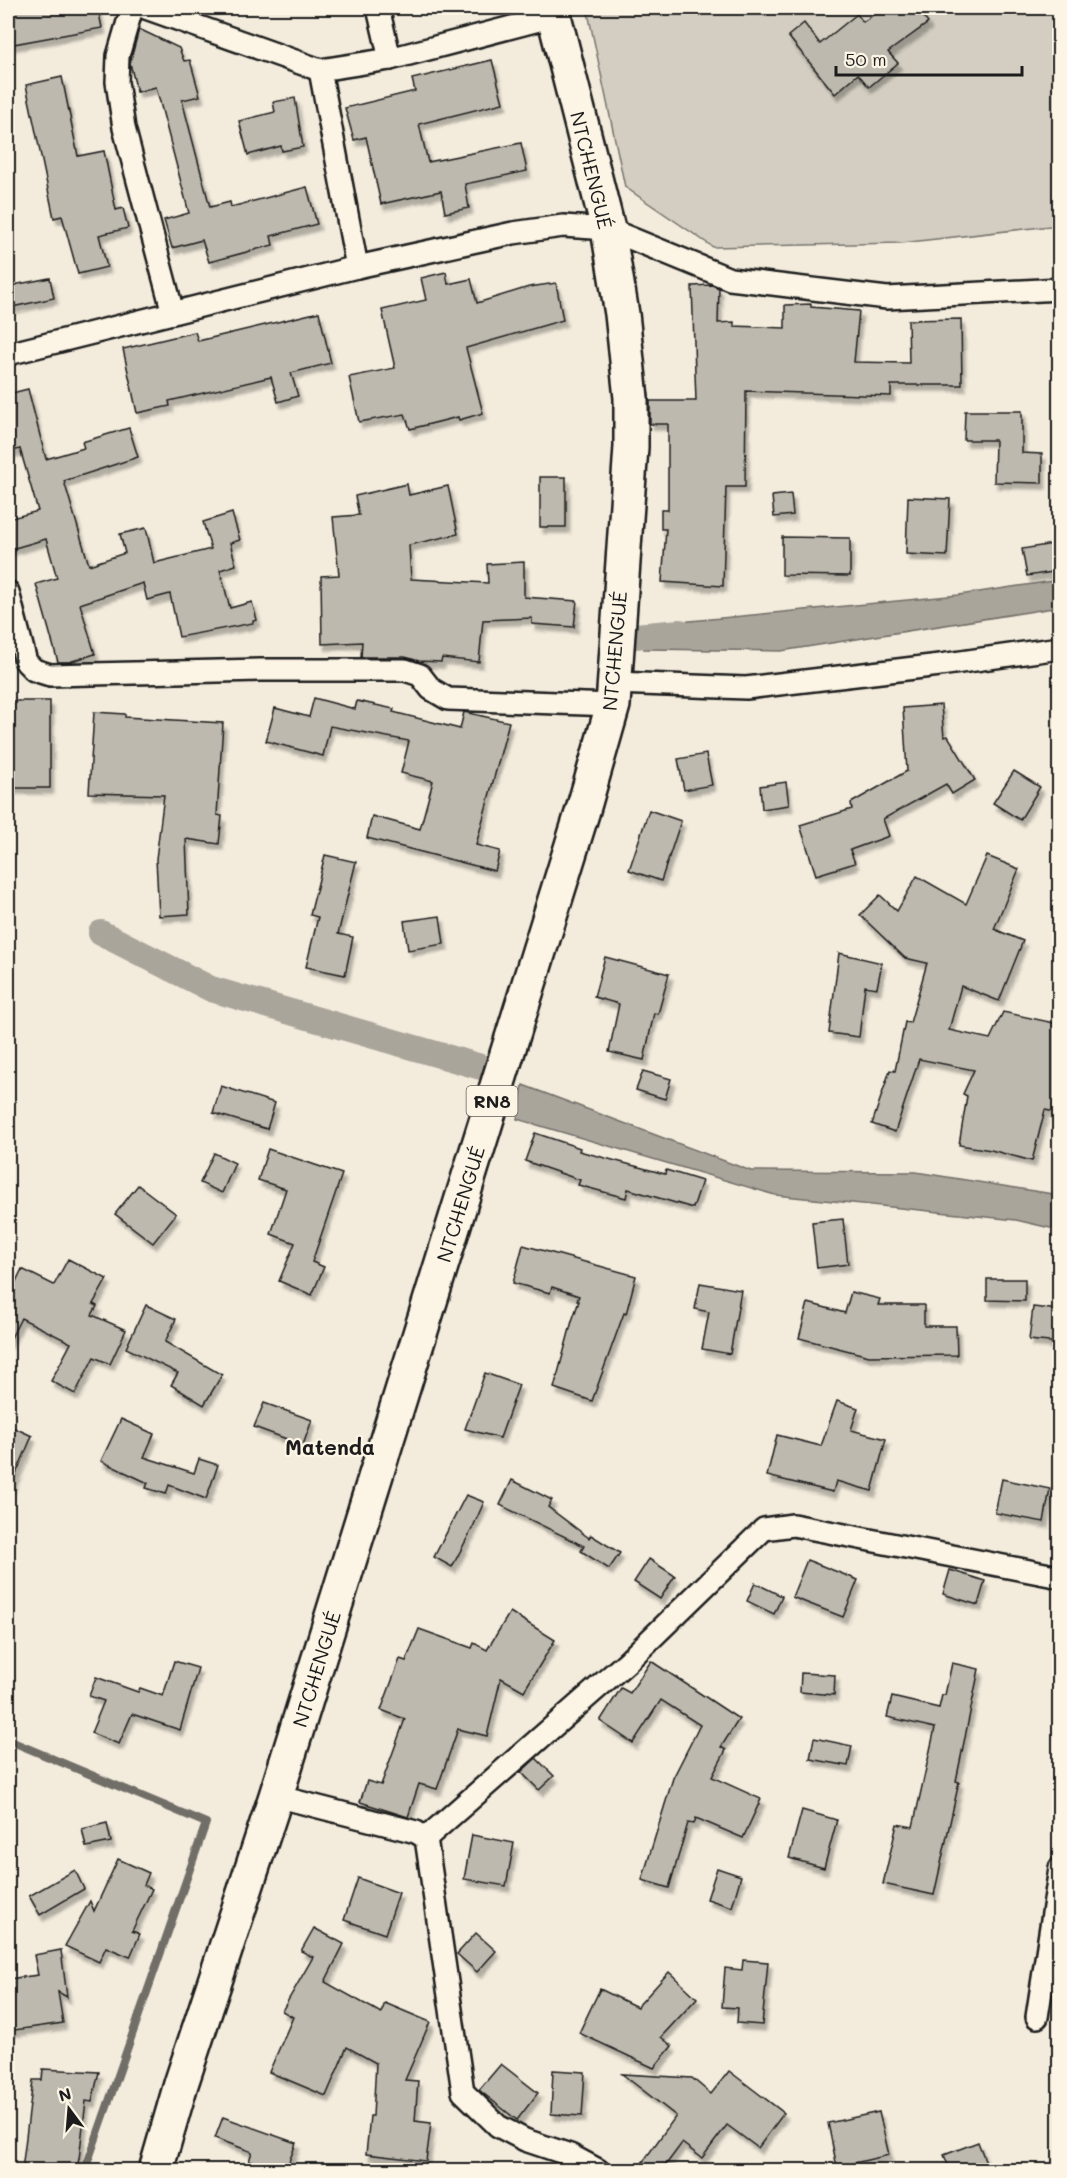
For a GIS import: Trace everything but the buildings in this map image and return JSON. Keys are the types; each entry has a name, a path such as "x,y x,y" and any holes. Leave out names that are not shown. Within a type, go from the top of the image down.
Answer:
{"main road":[{"name":"NTCHENGUÉ","path":"156,2170 181,2084 276,1796 583,810 614,694 631,447 631,398 622,314 608,229 553,12"}],"street":[{"path":"173,313 124,128 117,82 118,56 145,8 320,70 390,59 553,12"},
{"path":"378,8 390,59"},
{"path":"320,70 357,267"},
{"path":"8,354 357,267 513,233 563,226 608,229 730,279 887,298 1059,289"},
{"path":"8,592 26,662 34,670 50,675 261,669 405,670 420,675 431,690 448,699 746,688 1059,648"},
{"path":"426,1838 627,1662 765,1529 794,1525 1059,1577"},
{"path":"276,1796 416,1832 426,1838"},
{"path":"426,1838 463,2092 498,2126 525,2140 570,2155 598,2170"},
{"path":"1037,2017 1059,1868"}],"shaded area":[{"path":"587,8 1059,8 1059,225 901,243 713,247 625,187"},
{"path":"1059,580 1059,607 781,651 644,649 648,625 959,595"},
{"path":"523,1085 751,1171 916,1172 1059,1195 1059,1230 1016,1220 775,1195 517,1119"}],"waterway":[{"path":"635,636 680,632"},
{"path":"101,933 211,989 481,1067"},
{"path":"8,1740 206,1823 85,2170"}],"district":[{"name":"Matenda","path":"330,1446"}]}
